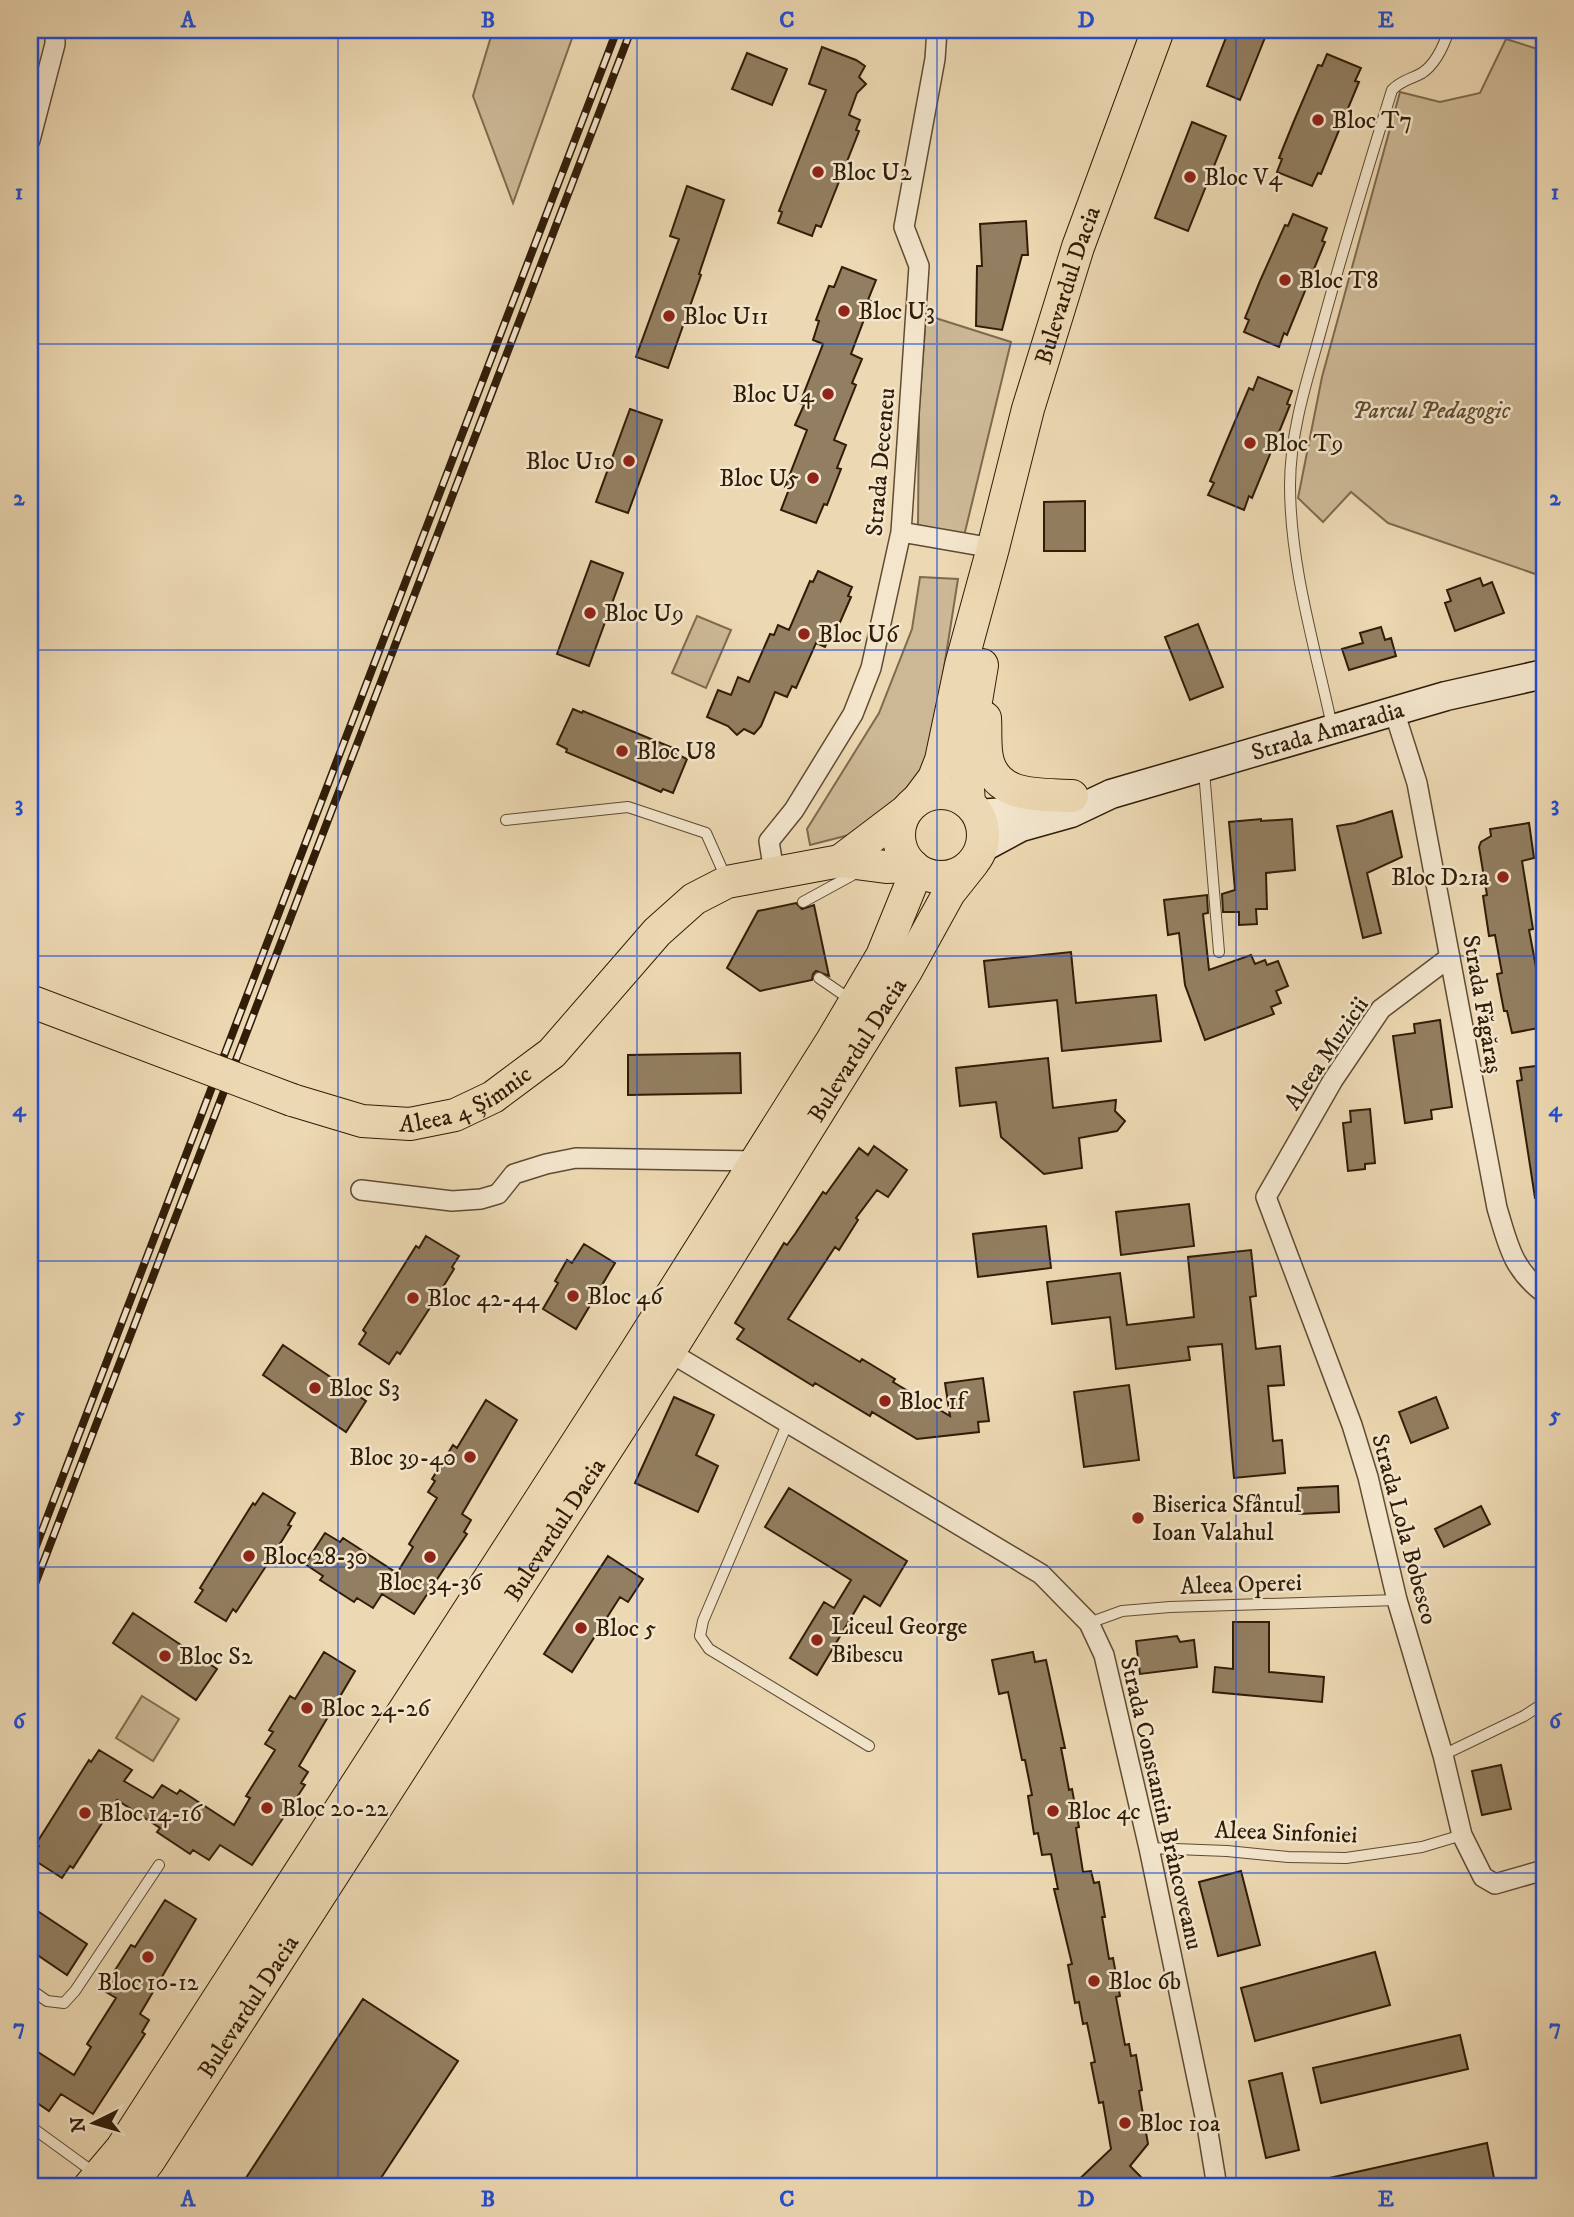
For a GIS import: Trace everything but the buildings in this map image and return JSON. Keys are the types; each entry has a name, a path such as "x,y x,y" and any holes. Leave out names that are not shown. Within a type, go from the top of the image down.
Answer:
{"main road":[{"name":"Bulevardul Dacia","path":"657,1345 756,1161 882,956 915,868 905,857 899,834 912,805 934,778 941,760 961,665 1028,409 1078,247 1158,30"},
{"name":"Bulevardul Dacia","path":"106,2184 148,2162 657,1345 905,971 949,893 977,856 982,824 973,808 966,761 981,670 993,548"},
{"path":"981,670 988,762 999,782 1016,792 1072,796"},
{"name":"Strada Amaradia","path":"977,856 1021,827 1072,813 1111,794 1446,696 1544,674"},
{"path":"912,805 932,793 945,792 958,795 973,808"},
{"name":"Strada Amaradia","path":"973,808 1019,811 1072,796 1111,794"},
{"name":"Aleea 4 Șimnic","path":"855,863 912,805"},
{"path":"915,868 939,877 951,876 962,872 977,856"},
{"name":"Aleea 4 Șimnic","path":"30,1001 292,1100 362,1121 410,1124 455,1115 493,1097 522,1078 552,1053 657,932 694,899 727,882 774,872 855,863 915,868"}],"street":[{"path":"30,140 55,44 55,30"},
{"name":"Strada Deceneu","path":"774,872 769,841 794,810 853,714 871,668 901,532 919,265 904,227 935,59 937,30"},
{"path":"901,532 993,548"},
{"name":"Strada Făgăraș","path":"1394,711 1417,783 1497,1208 1511,1256 1530,1283 1544,1293"},
{"name":"Aleea Muzicii","path":"1266,1197 1333,1080 1381,1009 1450,957"},
{"path":"362,1190 453,1201 481,1199 498,1194 514,1174 576,1158 756,1161"},
{"name":"Strada Lola Bobesco","path":"1266,1197 1352,1425 1368,1478 1397,1600 1443,1755 1462,1835 1483,1877 1495,1884 1544,1870"},
{"name":"Strada Constantin Brâncoveanu","path":"657,1345 1041,1574 1089,1623 1104,1655 1149,1848 1207,2126 1217,2187"}],"lane":[{"path":"1333,729 1301,583 1292,528 1290,486 1293,440 1330,295 1392,90 1401,80 1421,74 1433,62 1449,30"},
{"path":"1203,767 1219,952"},
{"path":"506,820 628,807 706,833 727,882"},
{"path":"803,902 855,863"},
{"path":"819,978 855,1002"},
{"path":"788,1422 703,1621 700,1636 709,1649 869,1746"},
{"name":"Aleea Operei","path":"1089,1623 1122,1611 1170,1607 1397,1600"},
{"path":"1443,1755 1524,1716 1544,1703"},
{"name":"Aleea Sinfoniei","path":"1149,1848 1346,1858 1422,1847 1462,1835"},
{"path":"30,1989 47,2001 64,2003 75,1992 159,1865"},
{"path":"30,2126 106,2184"}],"green space":[{"path":"493,30 575,30 513,203 473,96"},
{"name":"Parcul Pedagogic","path":"1506,39 1544,51 1544,577 1388,523 1351,492 1323,522 1298,498 1322,377 1400,92 1440,102 1480,93"},
{"path":"926,315 1011,342 964,536 918,525 919,410"},
{"path":"920,577 958,579 929,763 897,799 849,835 810,845 807,829 879,713 912,629"},
{"path":"697,616 731,630 706,688 672,673"},
{"path":"142,1696 179,1719 153,1761 116,1738"}],"railway":[{"path":"30,1562 617,30"},
{"path":"30,1597 631,30"}],"place":[{"name":"Bloc T7","path":"1318,120"},
{"name":"Bloc U2","path":"818,172"},
{"name":"Bloc V4","path":"1190,177"},
{"name":"Bloc T8","path":"1285,280"},
{"name":"Bloc U3","path":"844,311"},
{"name":"Bloc U11","path":"669,316"},
{"name":"Bloc U4","path":"828,394"},
{"name":"Bloc T9","path":"1250,443"},
{"name":"Bloc U10","path":"629,461"},
{"name":"Bloc U5","path":"813,478"},
{"name":"Bloc U9","path":"590,613"},
{"name":"Bloc U6","path":"804,634"},
{"name":"Bloc U8","path":"622,751"},
{"name":"Bloc D21a","path":"1503,877"},
{"name":"Bloc 46","path":"573,1296"},
{"name":"Bloc 42-44","path":"413,1298"},
{"name":"Bloc S3","path":"315,1388"},
{"name":"Bloc 1f","path":"885,1401"},
{"name":"Bloc 39-40","path":"470,1457"},
{"name":"Biserica Sfântul Ioan Valahul","path":"1138,1518"},
{"name":"Bloc 28-30","path":"249,1556"},
{"name":"Bloc 34-36","path":"430,1557"},
{"name":"Bloc 5","path":"581,1628"},
{"name":"Liceul George Bibescu","path":"817,1640"},
{"name":"Bloc S2","path":"165,1656"},
{"name":"Bloc 24-26","path":"307,1708"},
{"name":"Bloc 20-22","path":"267,1808"},
{"name":"Bloc 4c","path":"1053,1811"},
{"name":"Bloc 14-16","path":"85,1813"},
{"name":"Bloc 10-12","path":"148,1957"},
{"name":"Bloc 6b","path":"1094,1981"},
{"name":"Bloc 10a","path":"1125,2123"}]}
